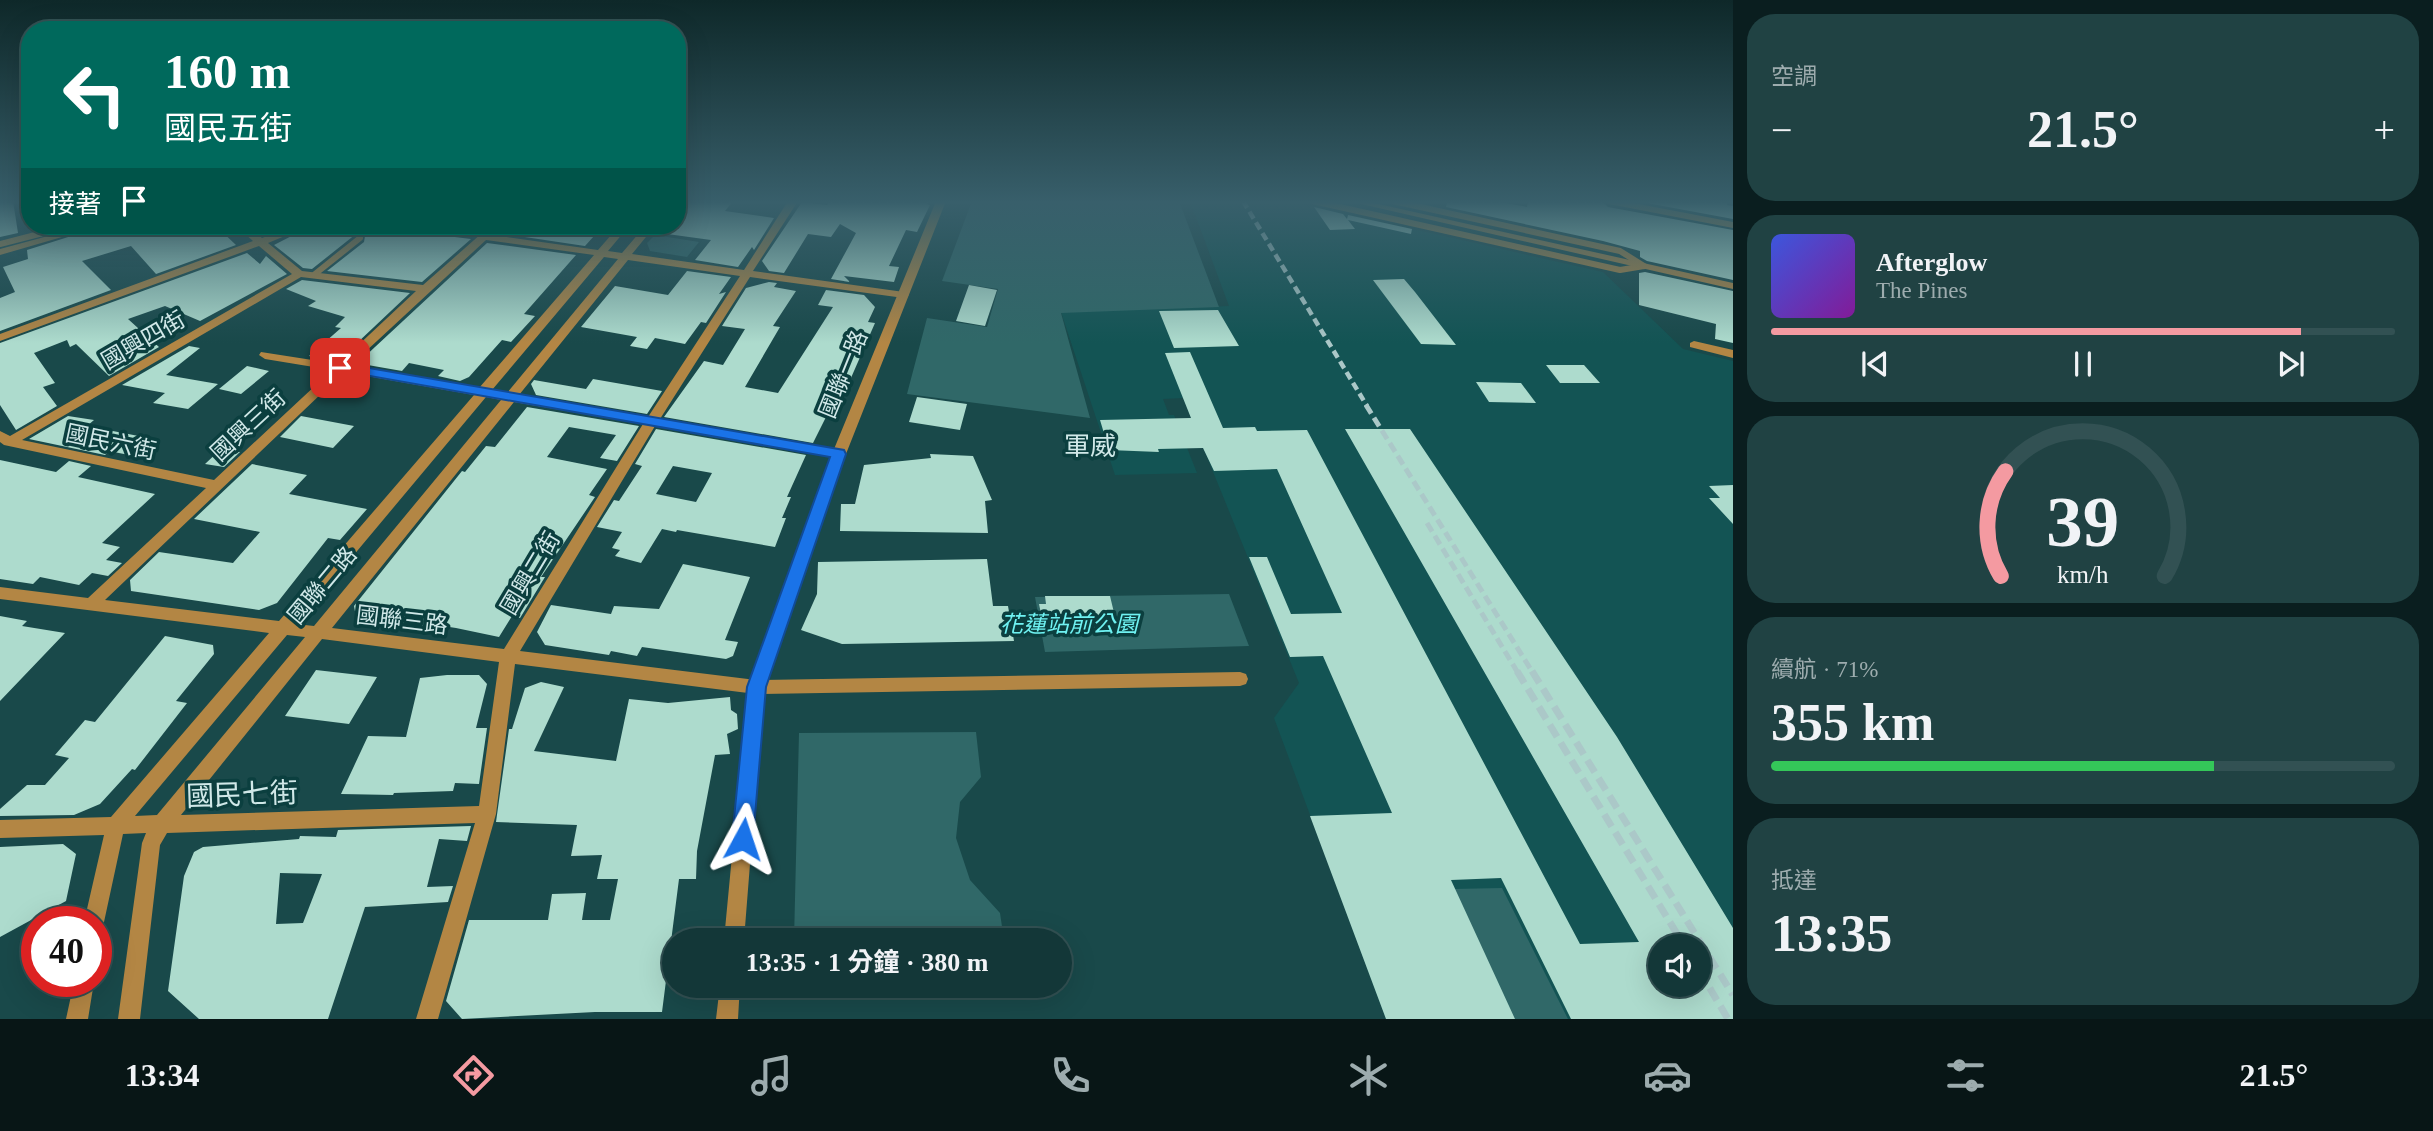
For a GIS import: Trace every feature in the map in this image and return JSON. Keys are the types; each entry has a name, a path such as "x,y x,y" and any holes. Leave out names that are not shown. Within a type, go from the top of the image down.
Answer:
{"street":[{"path":"0,338 242,249"},
{"path":"268,249 299,274 425,289"},
{"name":"國興三街","path":"93,602 340,368 471,249"},
{"path":"568,249 904,295"},
{"name":"國聯二路","path":"97,906 104,865 116,825 605,249"},
{"name":"國聯二路","path":"129,1019 151,843 162,824 632,249"},
{"name":"國興二街","path":"426,1019 487,814 508,656 762,249"},
{"name":"國聯一路","path":"735,928 756,687 839,454 922,249"},
{"path":"1566,249 1733,286"},
{"name":"國興四街","path":"4,439 299,274"},
{"path":"1694,345 1733,354"},
{"path":"265,355 839,454"},
{"name":"國民六街","path":"4,439 215,485"},
{"name":"國聯三路","path":"0,593 93,602 281,630 317,632 756,687"},
{"path":"756,687 1240,679"},
{"name":"國民七街","path":"0,830 487,814"},
{"path":"77,1019 81,997"},
{"path":"727,1019 729,998"}],"lane":[{"path":"315,274 347,249"},
{"path":"1525,249 1620,270 1644,266"},
{"path":"1609,249 1620,251 1644,266"}],"shaded area":[{"path":"1208,249 1499,249 1603,272 1683,349 1733,361 1733,1019 1386,1019 1274,718 1299,683 1183,398 1163,399 1169,415 1174,415 1197,473 1115,475 1061,312 1229,306"}],"green space":[{"path":"649,249 694,249 687,257 650,251"},
{"path":"954,249 1197,249 1219,307 1061,313 1090,418 907,394 927,318 987,327 998,289 942,281"},
{"name":"花蓮站前公園","path":"1229,594 1249,646 1045,652 1035,597"},
{"path":"976,732 981,777 960,802 956,838 970,880 1000,913 1002,928 794,928 799,733"},
{"path":"1502,888 1568,1019 1514,1019 1453,889"}],"building":[{"path":"123,249 82,261 111,290 0,331 0,298 15,292 3,267 28,259 27,250"},
{"path":"133,249 226,249 156,274"},
{"path":"278,249 338,249 312,269 303,268"},
{"path":"356,249 460,249 422,282 327,271"},
{"path":"481,249 528,249 576,255 524,314 535,316 511,342 502,340 469,377 460,381 438,376 444,370 409,363 402,371 362,364 361,360"},
{"path":"704,249 751,249 738,267 695,260"},
{"path":"770,249 799,249 784,273 769,271 762,261"},
{"path":"848,249 897,249 889,266 899,267 894,282 844,276 850,282 831,279"},
{"path":"1631,249 1733,249 1733,280 1647,261 1640,257 1640,251"},
{"path":"247,253 260,264 266,256 287,274 200,321 165,306 128,319 159,347 109,376 76,344 70,347 67,340 34,353 55,383 43,387 57,406 16,430 0,405 0,343"},
{"path":"687,271 731,277 719,294 726,292 706,323 701,322 685,344 655,338 647,349 630,346 637,337 581,327 615,286 668,295"},
{"path":"1645,272 1733,291 1733,343 1715,339 1716,324 1639,305 1639,273"},
{"path":"1404,279 1456,345 1421,344 1373,280"},
{"path":"302,280 410,293 338,361 309,356 341,328 335,327 345,317 308,306 316,301 286,289"},
{"path":"769,282 777,283 774,287 796,291 773,326 780,327 745,387 778,393 833,307 818,305 826,290 864,295 875,307 868,322 875,323 833,419 826,417 813,443 664,417 704,361 723,365 745,329 722,326 746,288"},
{"path":"969,285 997,290 985,326 956,321"},
{"path":"1218,310 1239,346 1174,348 1159,311"},
{"path":"189,346 200,348 166,375 218,384 188,409 153,403 165,393 122,385"},
{"path":"1190,352 1223,428 1255,427 1257,431 1307,430 1580,944 1639,942 1345,429 1410,429 1617,737 1733,928 1733,1019 1571,1019 1501,878 1451,880 1515,1019 1386,1019 1310,816 1392,813 1323,656 1290,657 1249,557 1267,557 1291,614 1342,613 1277,469 1214,471 1203,448 1158,449 1159,452 1109,450 1100,420 1191,418 1165,353"},
{"path":"1546,365 1584,365 1600,383 1560,383"},
{"path":"247,366 269,371 241,394 219,389"},
{"path":"593,379 662,391 647,414 536,395 531,384 534,380 586,389"},
{"path":"1476,382 1521,383 1536,403 1489,402"},
{"path":"917,397 967,404 960,430 909,422"},
{"path":"527,407 639,426 617,461 600,458 616,435 569,427 547,457 607,469 589,495 595,497 541,577 545,577 520,618 512,616 499,637 430,624 427,628 389,620 387,624 356,617 354,606 462,471 465,472 486,446 495,447"},
{"path":"68,416 94,420 87,426 154,439 134,456 109,451 105,455 29,439"},
{"path":"301,416 354,426 333,448 280,437"},
{"path":"656,429 806,455 787,497 791,497 782,518 786,518 775,547 662,529 641,563 615,556 620,550 612,548 622,532 597,527 614,500 619,501 642,466 635,464","holes":["673,466 712,473 696,502 656,494"]},
{"path":"221,449 240,452 224,467 205,464"},
{"path":"930,454 973,456 992,500 985,501 988,533 840,531 841,504 855,504 864,465 931,458"},
{"path":"0,460 56,472 69,461 91,466 78,477 155,494 102,543 120,547 106,560 122,563 108,576 92,573 79,585 40,577 33,584 0,579"},
{"path":"252,464 307,475 289,494 367,509 340,540 328,538 277,603 259,610 131,591 130,580 159,552 233,563 260,532 194,519"},
{"path":"1733,485 1733,524 1709,498 1720,498 1709,486"},
{"path":"987,559 993,606 1008,606 1014,641 842,644 801,630 817,594 818,562"},
{"path":"683,564 750,577 725,640 738,642 733,656 726,659 642,647 637,656 611,651 609,655 545,645 537,632 551,605 611,614 614,606 659,609"},
{"path":"1045,596 1110,596 1116,621 1086,621 1088,627 1044,628 1039,604 1046,604"},
{"path":"0,616 27,621 22,626 65,633 0,701"},
{"path":"165,636 213,645 214,654 176,701 187,703 135,770 132,769 100,804 74,815 0,816 0,809 27,785 45,785 69,758 55,755 85,720 95,722"},
{"path":"316,670 377,677 349,724 285,716"},
{"path":"479,675 487,684 476,728 487,728 479,784 455,783 453,791 393,795 341,794 368,736 406,737 420,678"},
{"path":"541,682 564,687 534,751 616,761 629,699 668,703 730,697 731,710 737,714 738,729 727,734 730,754 715,755 697,851 696,879 679,879 673,928 662,928 662,1012 595,1012 462,1019 446,1001 469,920 548,920 552,894 586,893 582,920 610,920 618,879 597,879 602,855 571,856 577,825 496,822 509,729 512,729 525,688"},
{"path":"471,826 467,841 439,839 427,887 453,886 448,902 365,907 328,1019 199,1019 168,991 184,876 194,852 203,847 299,839 300,836 336,837 338,830","holes":["280,873 322,874 303,923 276,924"]},
{"path":"63,844 76,854 66,901 57,906 21,906 21,926 0,937 0,847"}],"railway":[{"path":"1272,249 1367,406"},
{"path":"1366,405 1533,673"},
{"path":"1427,523 1518,673"},
{"path":"1517,671 1677,934"},
{"path":"1532,671 1733,995"},
{"path":"1711,990 1728,1019"}],"district":[{"name":"軍威","path":"1090,446"}],"route":[{"path":"340,368 839,454 756,687 743,839"}]}
